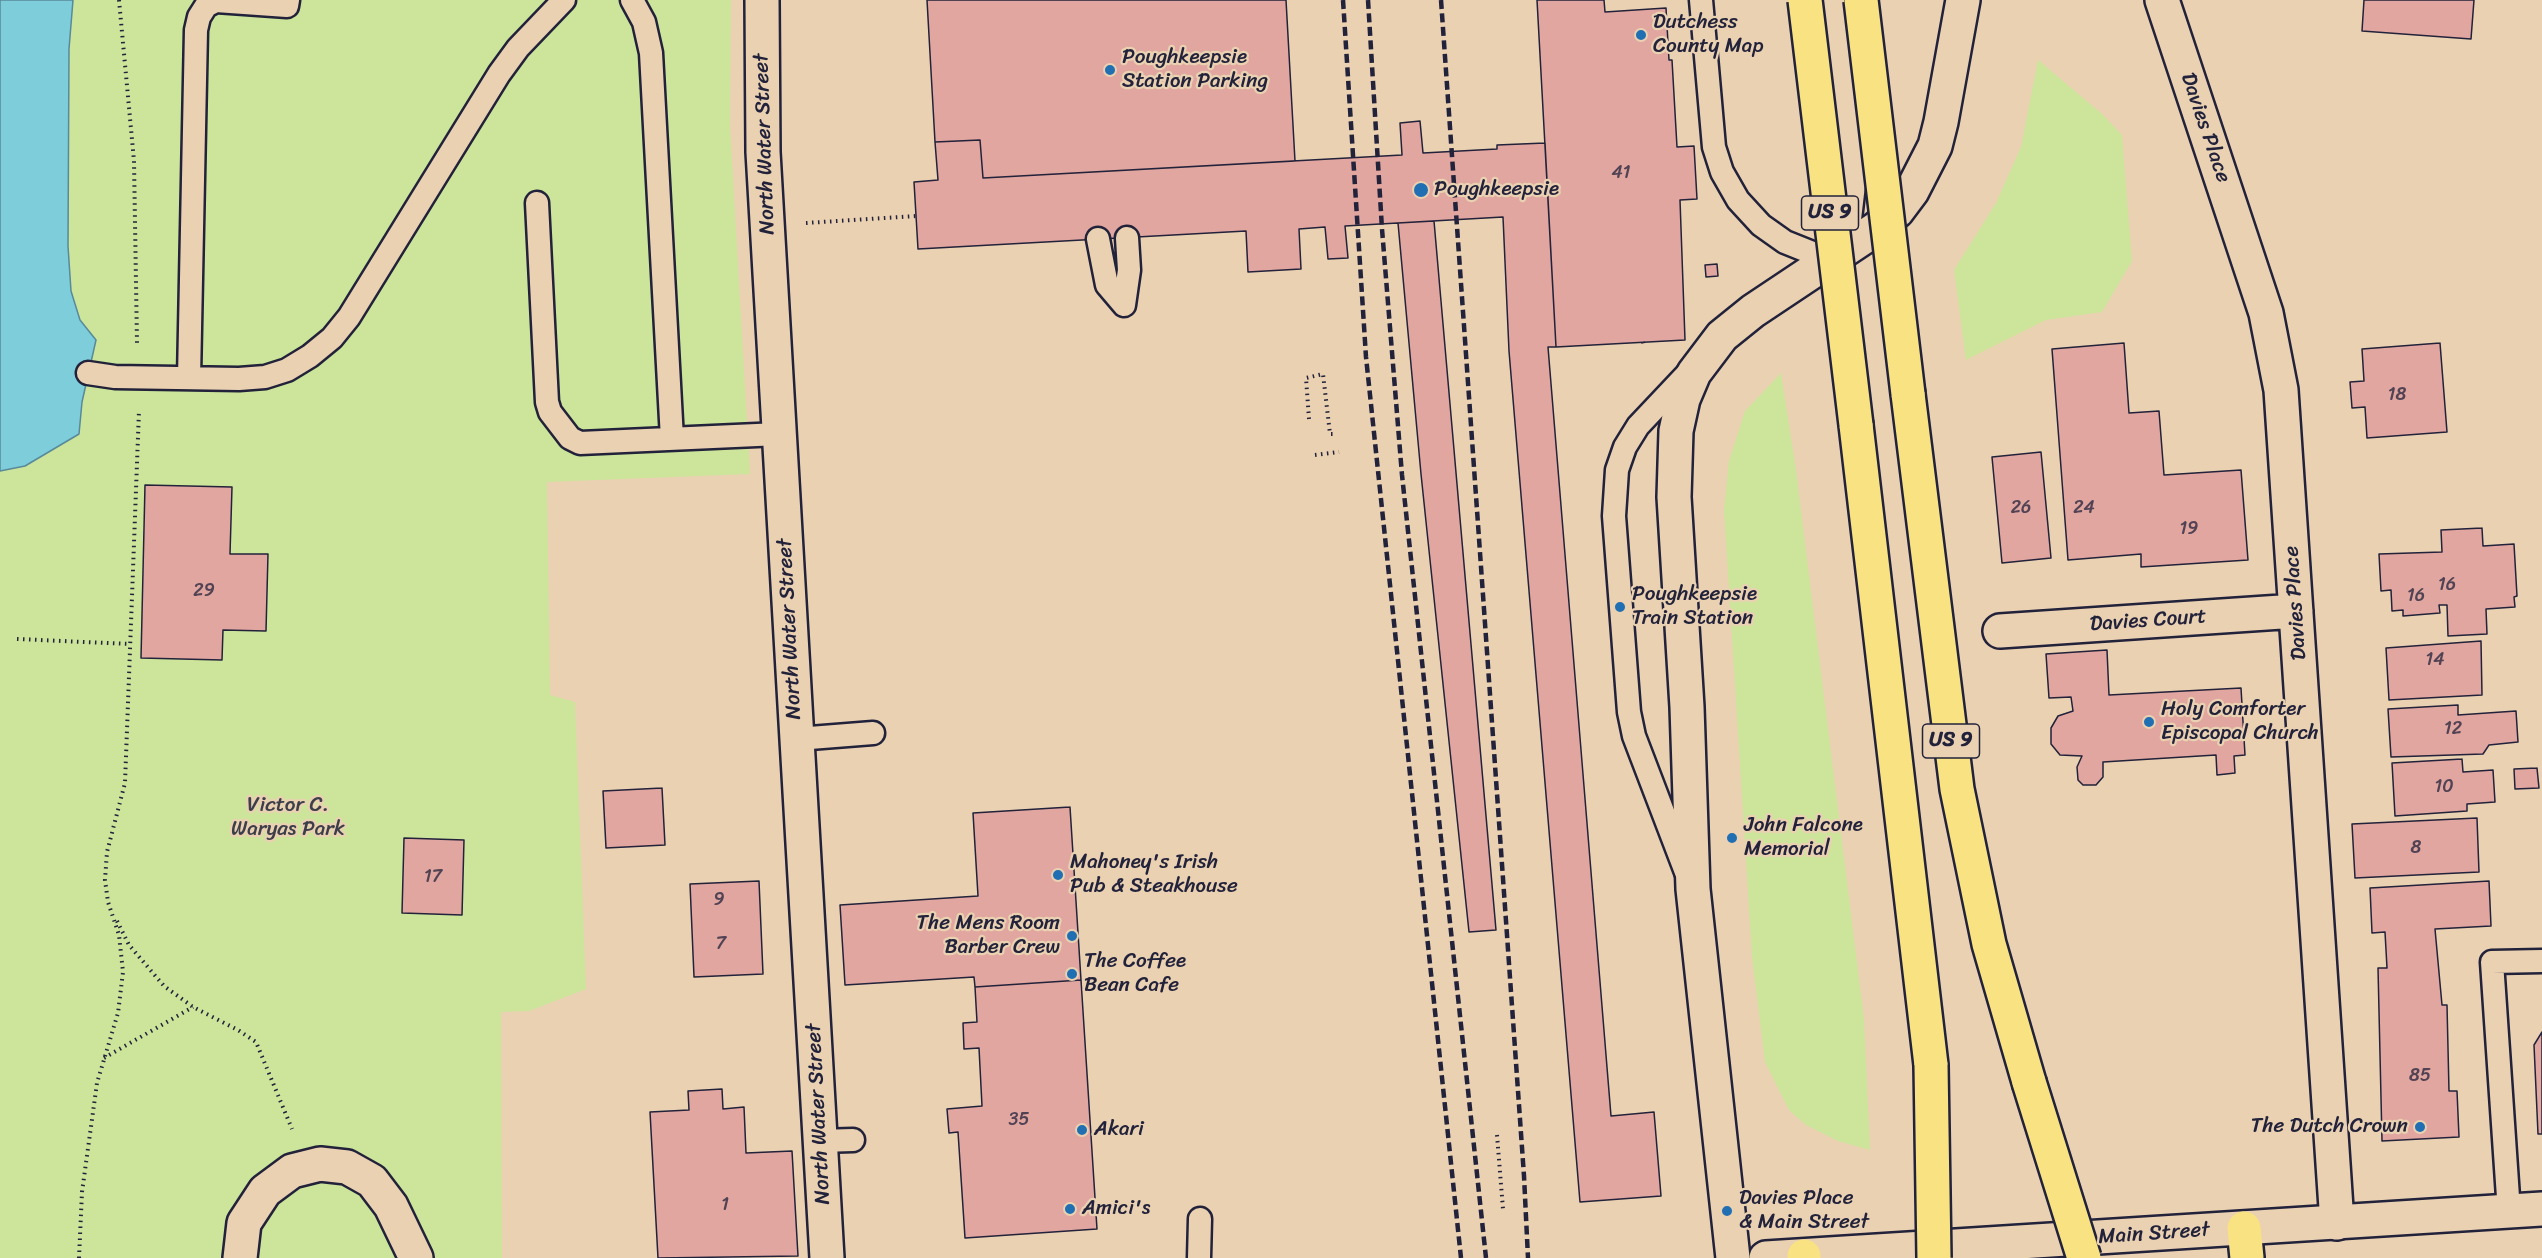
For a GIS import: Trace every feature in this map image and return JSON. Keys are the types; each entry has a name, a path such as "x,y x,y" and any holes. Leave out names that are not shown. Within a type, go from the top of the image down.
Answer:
{"highway":[{"name":"US 9","path":"1805,0 1931,1065 1934,1258"},
{"name":"US 9","path":"1861,0 1935,626 1962,812 1989,944 2084,1258"}],"street":[{"name":"North Water Street","path":"762,0 761,77 767,226 827,1258"},
{"path":"1732,1258 1693,889 1688,731 1674,464 1676,431 1683,399 1694,372 1709,350 1738,321 1876,229 1897,211 1924,169 1941,122 1964,0"},
{"name":"Davies Place","path":"2162,0 2255,279 2275,349 2285,427 2337,1223"},
{"name":"Davies Court","path":"2001,631 2296,611"},
{"path":"240,1258 244,1223 253,1206 278,1179 306,1166 320,1164 347,1167 372,1181 391,1206 416,1258"},
{"name":"Main Street","path":"1766,1258 2246,1243 2337,1223 2542,1209"}],"lane":[{"path":"189,378 196,30 199,17 206,6 217,1 287,6 288,0"},
{"path":"88,373 138,378 264,377 295,365 332,338 350,316 499,74 518,48 564,0"},
{"path":"632,0 644,22 651,53 672,439"},
{"path":"1701,0 1714,147 1722,172 1738,200 1761,225 1785,242 1834,257 1850,219 1854,177 1833,0"},
{"path":"537,203 547,402 550,412 570,438 580,443 779,434"},
{"path":"1098,239 1107,285 1124,305 1129,270 1127,237"},
{"path":"1693,889 1634,736 1620,607 1614,493 1620,462 1638,426 1709,350"},
{"path":"797,739 873,734"},
{"path":"2509,1212 2492,962 2542,961"},
{"path":"820,1142 853,1140"},
{"path":"1199,1258 1200,1219"}],"path":[{"path":"79,1258 84,1171 97,1083 118,1013 123,972 119,935 108,902 105,880 107,852 125,783 138,378 135,184 119,0"},
{"path":"767,226 916,216"},
{"path":"1309,420 1306,378 1323,374 1330,434 1337,434"},
{"path":"1315,454 1339,452"},
{"path":"18,639 130,644"},
{"path":"108,902 129,945 152,974 178,998 256,1042 306,1166"},
{"path":"104,1058 193,1007"},
{"path":"1497,1135 1503,1209"}],"green space":[{"name":"Victor C. Waryas Park","path":"73,0 731,0 730,126 750,474 547,482 550,695 575,702 586,989 529,1011 501,1012 502,1258 0,1258 0,471 25,466 79,434 82,402 96,341 80,320 71,291 68,246 69,49"},
{"path":"2038,60 2102,114 2122,135 2132,261 2102,312 2046,320 1966,360 1954,270 1996,203 2021,147"},
{"path":"1781,373 1796,470 1864,1019 1870,1150 1838,1141 1806,1125 1789,1110 1765,1062 1752,957 1724,510 1729,461 1745,411"}],"water":[{"path":"0,0 73,0 69,49 68,246 71,291 80,320 96,340 82,402 79,434 25,466 0,471"}],"building":[{"name":"Poughkeepsie Station Parking","path":"927,0 1286,0 1295,161 983,178 980,140 935,142"},
{"name":"Poughkeepsie","path":"1537,0 1604,0 1605,12 1666,8 1669,60 1672,60 1677,147 1694,146 1697,199 1680,200 1685,340 1556,347"},
{"path":"2364,0 2474,0 2471,39 2362,31"},
{"path":"1420,121 1423,153 1497,149 1497,145 1545,143 1556,347 1548,347 1611,1116 1654,1112 1661,1196 1580,1202 1509,351 1503,217 1345,226 1348,258 1328,259 1325,227 1299,229 1301,269 1248,272 1246,231 918,249 914,182 938,180 935,142 980,140 983,178 1402,155 1400,123"},
{"path":"1434,221 1496,930 1469,932 1421,474 1398,223"},
{"path":"1717,264 1718,276 1706,277 1705,265"},
{"path":"2124,343 2129,413 2159,411 2164,475 2241,470 2248,560 2141,567 2141,554 2068,560 2052,349"},
{"path":"2440,343 2447,432 2367,438 2365,407 2352,408 2350,382 2364,381 2362,349"},
{"path":"2041,452 2051,558 2002,563 1992,457"},
{"path":"145,485 232,487 230,554 268,554 266,631 223,630 222,660 141,658"},
{"path":"2482,528 2483,546 2514,544 2517,596 2514,597 2515,607 2486,609 2487,634 2448,636 2447,605 2439,605 2440,613 2403,616 2403,610 2392,611 2391,590 2381,591 2379,554 2442,552 2441,530"},
{"path":"2481,641 2482,695 2389,700 2386,648"},
{"name":"Holy Comforter Episcopal Church","path":"2107,650 2109,695 2241,688 2245,755 2234,756 2235,773 2217,775 2216,755 2103,762 2103,777 2096,785 2083,785 2078,780 2077,767 2082,756 2060,755 2051,744 2051,728 2058,716 2073,711 2071,697 2049,698 2046,654"},
{"path":"2458,705 2458,715 2516,711 2518,742 2489,745 2483,754 2391,757 2388,709"},
{"path":"2462,759 2463,772 2493,770 2495,802 2467,804 2467,811 2395,816 2392,763"},
{"path":"2537,768 2539,788 2515,789 2514,769"},
{"path":"662,788 665,845 606,848 603,791"},
{"path":"1070,807 1081,980 975,987 974,977 845,985 840,905 978,896 973,813"},
{"path":"2477,818 2479,872 2355,878 2352,824"},
{"path":"404,838 464,840 462,915 402,913"},
{"path":"759,881 763,974 694,977 690,884"},
{"path":"2489,881 2491,926 2435,929 2442,1005 2447,1005 2449,1091 2457,1091 2459,1137 2382,1141 2378,968 2387,968 2385,932 2372,933 2370,888"},
{"path":"1081,980 1097,1229 965,1238 958,1132 949,1133 947,1109 982,1106 979,1048 964,1049 963,1023 977,1022 975,987"},
{"path":"2542,1032 2542,1134 2538,1134 2534,1045"},
{"path":"722,1089 723,1109 744,1107 746,1153 792,1151 798,1256 658,1258 650,1112 689,1110 688,1091"}],"railway":[{"path":"1343,0 1366,357 1461,1258"},
{"path":"1368,0 1382,229 1402,475 1486,1258"},
{"path":"1441,0 1528,1258"}],"place":[{"name":"Dutchess County Map","path":"1641,35"},
{"name":"Poughkeepsie Station Parking","path":"1110,70"},
{"name":"Poughkeepsie","path":"1421,190"},
{"name":"Poughkeepsie Train Station","path":"1620,607"},
{"name":"Holy Comforter Episcopal Church","path":"2149,722"},
{"name":"John Falcone Memorial","path":"1732,838"},
{"name":"Mahoney's Irish Pub & Steakhouse","path":"1058,875"},
{"name":"The Mens Room Barber Crew","path":"1072,936"},
{"name":"The Coffee Bean Cafe","path":"1072,974"},
{"name":"The Dutch Crown","path":"2420,1127"},
{"name":"Akari","path":"1082,1130"},
{"name":"Amici's","path":"1070,1209"},
{"name":"Davies Place & Main Street","path":"1727,1211"}]}
